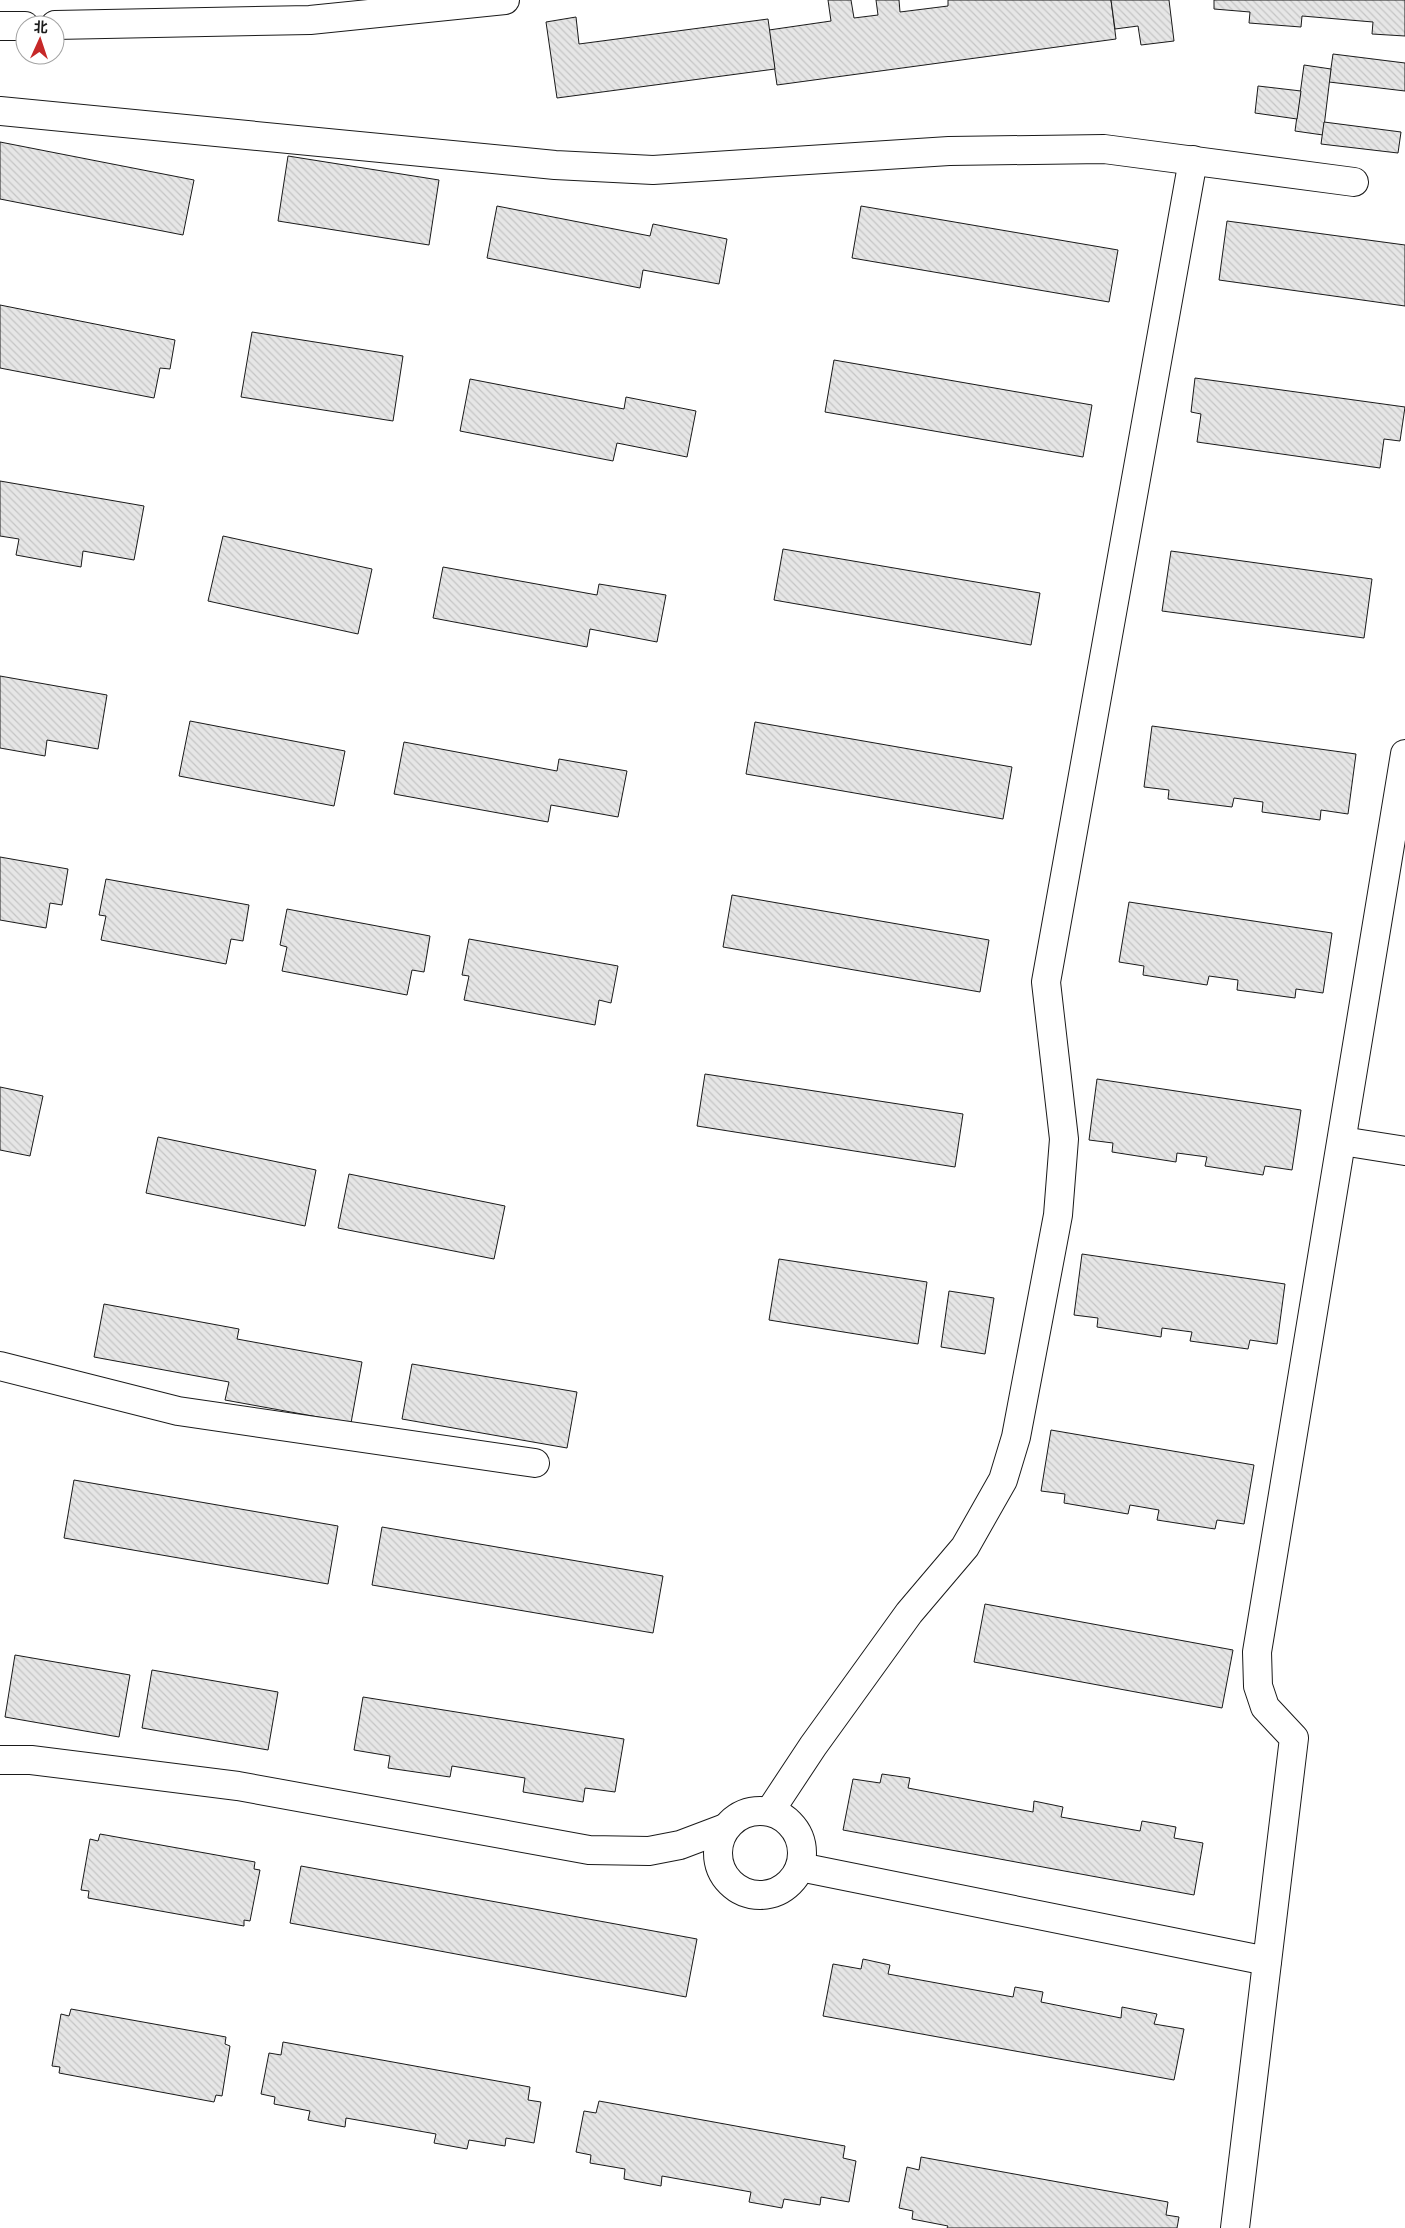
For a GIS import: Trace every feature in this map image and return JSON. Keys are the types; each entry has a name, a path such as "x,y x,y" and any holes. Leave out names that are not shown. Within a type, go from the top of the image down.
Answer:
{"street":[{"path":"65,25 310,20 506,0"},
{"path":"0,26 15,26"},
{"path":"0,111 555,165 654,170 948,151 1104,149 1354,182"},
{"path":"770,1811 813,1746 909,1613 965,1547 1003,1480 1016,1437 1058,1215 1064,1139 1046,982 1193,160"},
{"path":"1236,2228 1294,1738 1265,1708 1258,1686 1257,1652 1405,754"},
{"path":"1342,1142 1405,1151"},
{"path":"0,1366 178,1411 534,1463"},
{"path":"0,1760 32,1760 238,1786 589,1850 649,1851 680,1845 725,1828 737,1817 753,1811 770,1811 785,1818 797,1830 802,1846 802,1860 797,1874 788,1885 772,1893 755,1895 738,1889 726,1877 719,1861 718,1844 725,1828"},
{"path":"800,1867 1267,1961"}],"building":[{"path":"828,0 851,0 854,18 878,15 876,0 899,0 900,12 948,6 948,0 1111,0 1116,39 777,85 769,30 831,21"},
{"path":"1111,0 1169,0 1174,41 1141,45 1138,26 1115,29"},
{"path":"1214,0 1405,0 1405,36 1372,34 1373,22 1302,16 1301,27 1249,23 1250,12 1214,9"},
{"path":"576,17 579,44 768,19 775,69 557,98 546,22"},
{"path":"1333,54 1405,63 1405,91 1329,82"},
{"path":"1304,65 1331,69 1323,135 1295,131"},
{"path":"1258,86 1301,91 1297,119 1255,113"},
{"path":"1324,122 1401,132 1398,153 1321,144"},
{"path":"0,142 194,180 183,235 0,199"},
{"path":"288,156 439,180 429,245 278,221"},
{"path":"497,206 650,236 653,224 727,239 719,284 643,270 640,288 487,258"},
{"path":"861,206 1118,250 1109,302 852,258"},
{"path":"1227,221 1405,245 1405,306 1219,280"},
{"path":"0,305 175,340 170,369 160,368 154,398 0,368"},
{"path":"252,332 403,356 393,421 241,397"},
{"path":"834,360 1092,405 1083,457 825,412"},
{"path":"1195,378 1405,407 1400,441 1384,439 1380,468 1197,442 1201,414 1191,412"},
{"path":"470,379 624,409 626,397 696,411 687,457 617,443 613,461 460,431"},
{"path":"0,481 144,506 134,560 83,551 81,567 16,555 19,539 0,536"},
{"path":"223,536 372,569 358,634 208,601"},
{"path":"783,549 1040,593 1031,645 774,600"},
{"path":"1171,551 1372,579 1364,638 1162,611"},
{"path":"443,567 597,595 599,584 666,595 657,642 590,629 587,647 433,618"},
{"path":"0,676 107,695 98,749 47,740 45,756 0,748"},
{"path":"190,721 345,751 334,806 179,776"},
{"path":"755,722 1012,767 1003,819 746,774"},
{"path":"1152,726 1356,754 1348,814 1321,810 1320,820 1262,812 1263,802 1234,798 1232,807 1168,799 1169,790 1144,787"},
{"path":"404,742 557,771 559,759 627,771 618,817 551,805 548,822 394,794"},
{"path":"0,857 68,869 62,905 50,903 46,928 0,920"},
{"path":"106,879 249,905 243,941 231,939 226,964 101,940 106,916 99,915"},
{"path":"732,895 989,940 980,992 723,947"},
{"path":"1129,902 1332,933 1323,993 1296,989 1295,998 1237,990 1238,980 1209,976 1207,985 1143,975 1144,966 1119,962"},
{"path":"287,909 430,936 424,972 412,970 407,995 282,971 287,947 280,945"},
{"path":"469,939 618,966 611,1003 599,1000 595,1025 464,1000 469,976 462,975"},
{"path":"705,1074 963,1114 955,1167 697,1126"},
{"path":"1097,1079 1301,1110 1292,1170 1265,1166 1263,1175 1205,1166 1207,1157 1177,1153 1176,1162 1112,1152 1113,1143 1089,1140"},
{"path":"0,1087 43,1096 30,1156 0,1150"},
{"path":"158,1137 316,1170 305,1226 146,1193"},
{"path":"349,1174 505,1206 494,1259 338,1228"},
{"path":"1082,1254 1285,1284 1277,1344 1250,1340 1248,1349 1190,1341 1192,1332 1162,1328 1161,1337 1097,1327 1098,1318 1074,1315"},
{"path":"779,1259 927,1282 918,1344 769,1320"},
{"path":"949,1291 994,1298 985,1354 941,1347"},
{"path":"104,1304 239,1329 237,1339 362,1362 351,1423 225,1400 229,1382 94,1357"},
{"path":"412,1364 577,1392 567,1448 402,1419"},
{"path":"1051,1430 1254,1465 1244,1524 1217,1520 1215,1529 1157,1520 1159,1510 1130,1505 1128,1514 1064,1503 1065,1494 1041,1491"},
{"path":"74,1480 338,1526 328,1584 64,1538"},
{"path":"382,1527 663,1576 653,1633 372,1585"},
{"path":"985,1604 1233,1650 1222,1708 974,1662"},
{"path":"15,1655 130,1675 119,1737 5,1717"},
{"path":"152,1670 278,1692 268,1750 142,1728"},
{"path":"363,1697 624,1739 615,1792 585,1788 583,1802 523,1792 525,1778 452,1766 450,1777 388,1768 390,1756 354,1750"},
{"path":"882,1774 910,1778 908,1788 1033,1812 1034,1801 1063,1807 1061,1817 1140,1831 1142,1821 1176,1827 1174,1838 1203,1843 1194,1895 843,1830 853,1779 880,1783"},
{"path":"100,1834 255,1862 254,1869 260,1870 250,1921 244,1920 244,1926 88,1898 89,1891 81,1890 90,1839 98,1841"},
{"path":"301,1866 697,1939 686,1997 290,1923"},
{"path":"863,1959 890,1965 888,1974 1013,1997 1015,1987 1043,1992 1041,2002 1121,2018 1122,2007 1157,2014 1154,2024 1184,2029 1174,2080 823,2016 833,1964 861,1969"},
{"path":"71,2009 226,2037 225,2044 230,2046 222,2096 216,2095 214,2102 59,2073 60,2067 52,2066 61,2014 69,2016"},
{"path":"283,2042 530,2087 528,2100 541,2102 534,2143 506,2138 505,2146 469,2140 467,2149 434,2143 436,2134 346,2118 345,2127 308,2120 310,2111 274,2104 275,2097 261,2094 269,2053 281,2055"},
{"path":"599,2101 845,2146 843,2158 856,2161 849,2202 821,2197 820,2205 784,2199 782,2208 749,2202 751,2192 662,2176 661,2186 624,2179 625,2169 590,2163 591,2155 576,2152 584,2111 596,2113"},
{"path":"921,2157 1168,2202 1166,2215 1179,2217 1177,2228 947,2228 948,2226 912,2219 913,2211 899,2208 907,2167 919,2170"}]}
